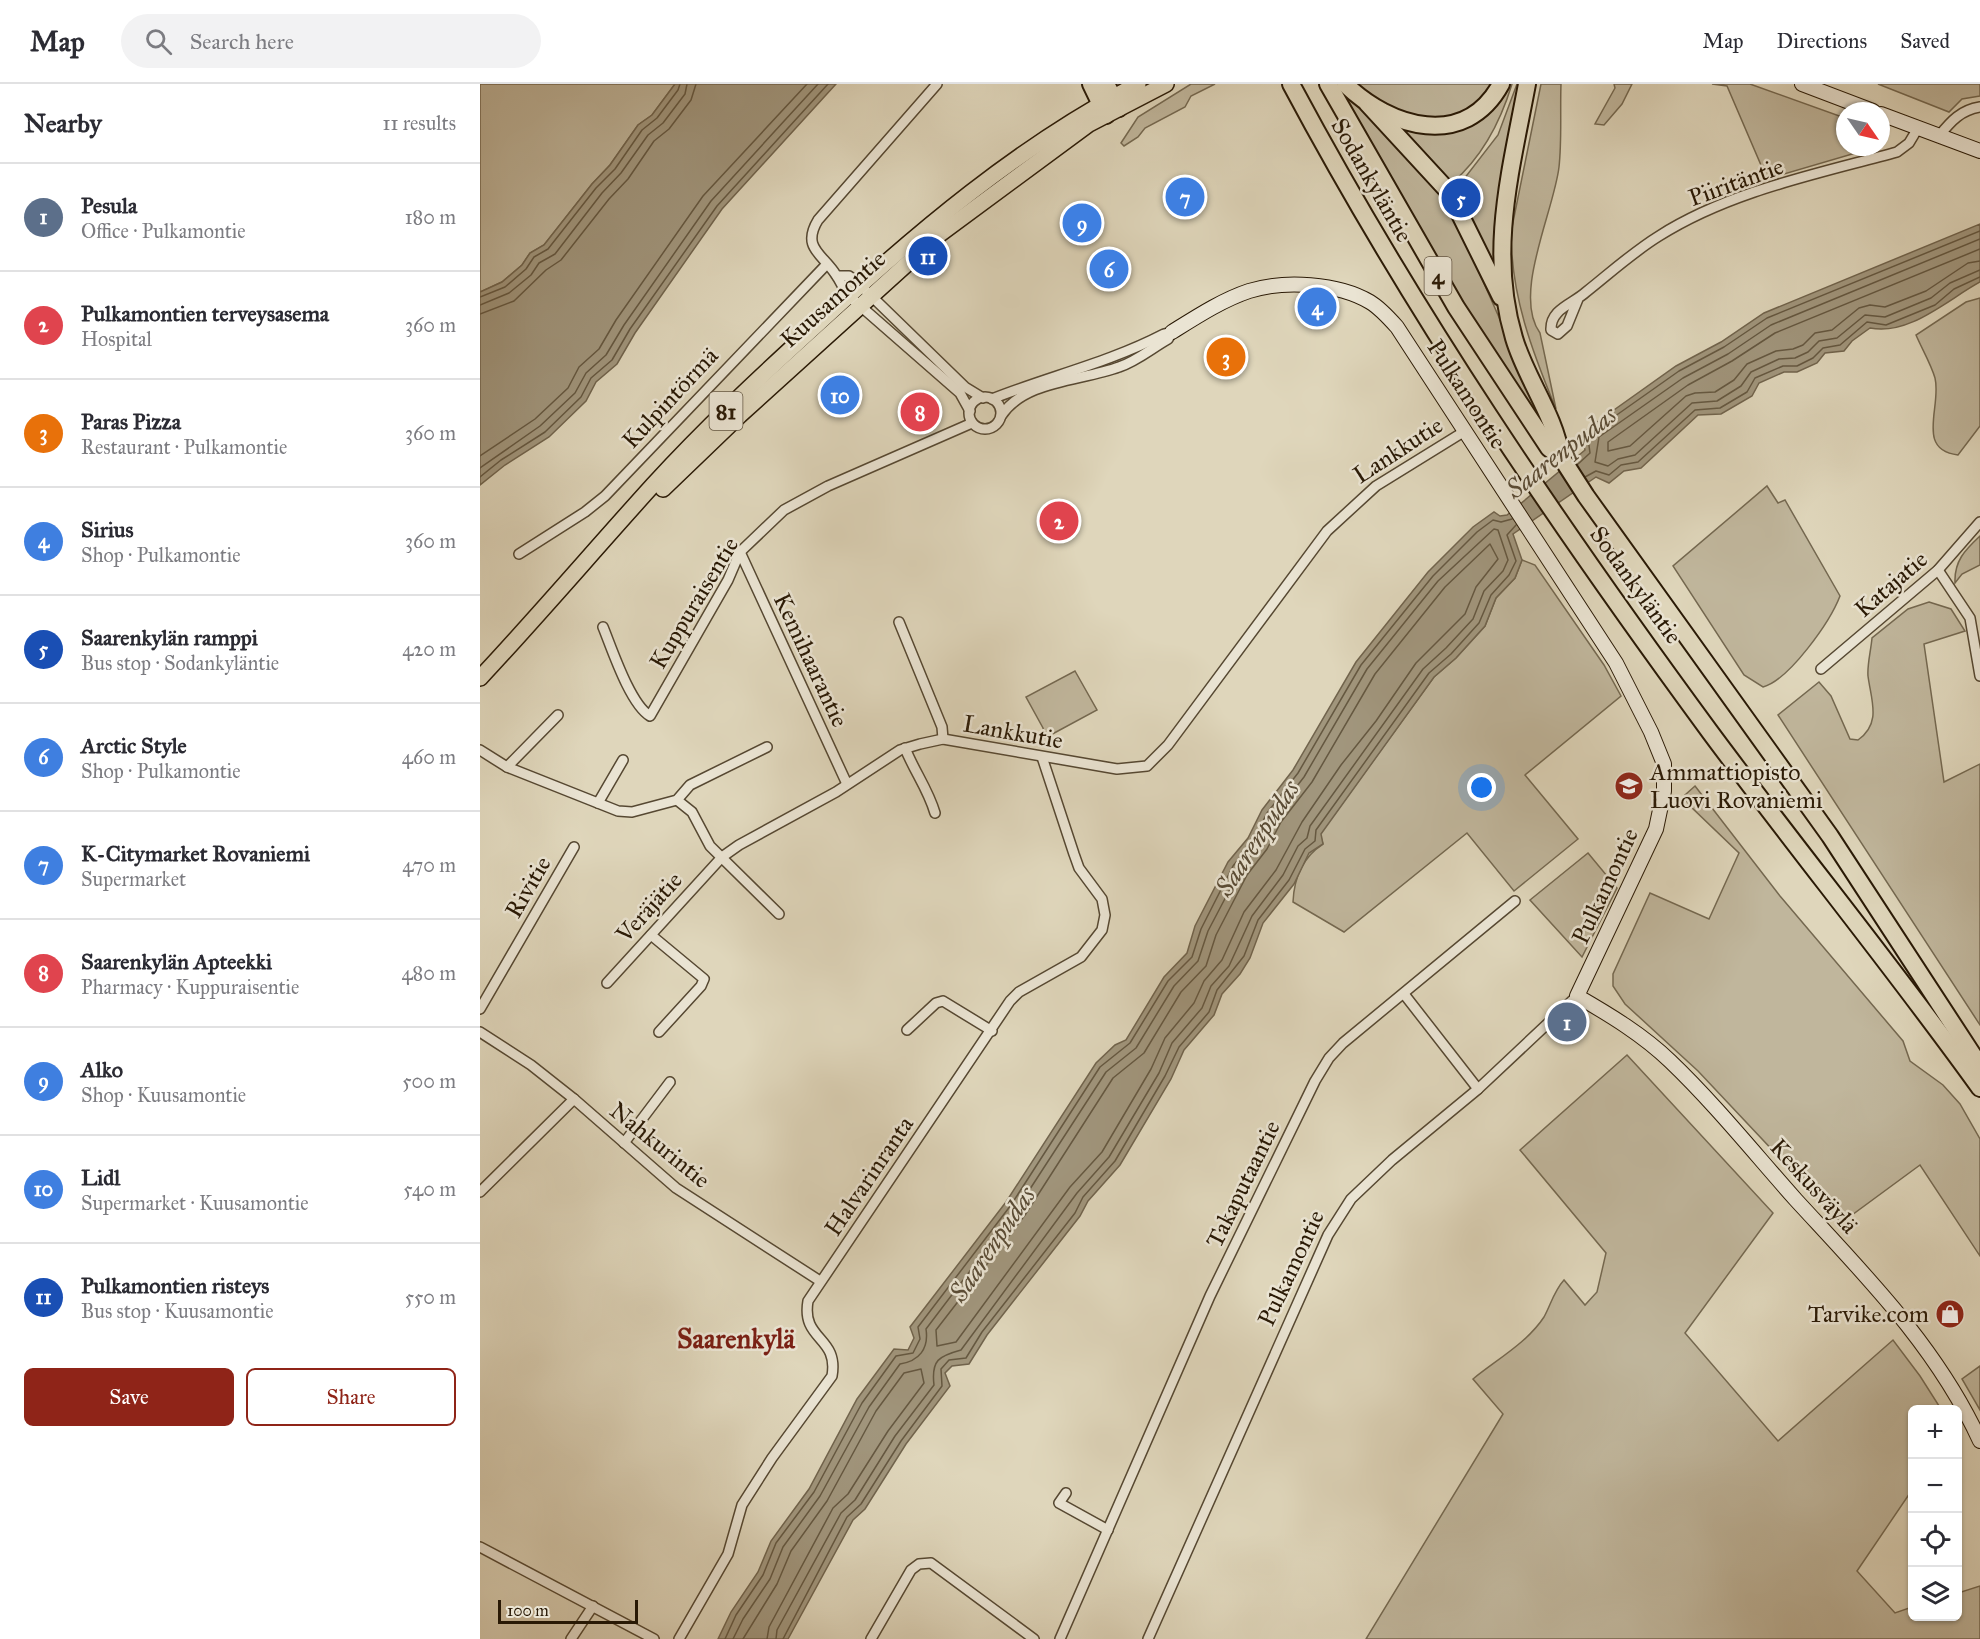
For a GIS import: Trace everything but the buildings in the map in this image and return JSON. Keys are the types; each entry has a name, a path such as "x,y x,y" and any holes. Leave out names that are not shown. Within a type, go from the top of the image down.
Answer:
{"highway":[{"path":"1091,84 1109,101"},
{"name":"Sodankyläntie","path":"1291,84 1387,254 1556,516 1710,731 1893,968 1980,1088"},
{"name":"Sodankyläntie","path":"1328,84 1456,307 1548,448 1561,457 1586,496 1830,836 1980,1066"},
{"path":"1346,84 1449,192 1504,303 1521,359 1558,438 1561,457"},
{"path":"1366,103 1405,122 1423,126 1452,124 1476,113 1487,104 1501,84"},
{"path":"1504,303 1502,222 1527,84"}],"main road":[{"name":"Kuusamontie","path":"480,678 690,447 769,368 849,296 866,290 980,185 1070,122 1138,84"},
{"name":"Kuusamontie","path":"1109,101 1166,84"},
{"name":"Kuusamontie","path":"611,535 860,307 866,290"}],"street":[{"path":"837,276 849,276 958,381 1000,406 1001,416 997,424 990,429 978,428 972,423 970,411 960,393 849,296 813,244 813,228 818,220 937,84"},
{"path":"1802,84 1849,102"},
{"path":"1939,136 1950,121 1966,109 1980,107"},
{"path":"1890,117 1980,151"},
{"name":"Piiritäntie","path":"1578,299 1638,249 1694,217 1781,184 1897,152 1909,143 1918,128"},
{"name":"Kulpintörmä","path":"519,554 585,512 605,496 827,264"},
{"name":"Pulkamontie","path":"987,398 1038,380 1096,365 1172,332 1229,299 1256,289 1296,286 1321,288 1356,296 1370,303 1397,327 1616,663 1651,732 1664,764 1664,791 1656,829 1577,996 1478,1089 1351,1199 1328,1234 1149,1639"},
{"name":"Pulkamontie","path":"1001,416 1006,408 1024,395 1123,366 1168,339 1172,332"},
{"path":"970,411 974,402 987,398"},
{"name":"Kuppuraisentie","path":"603,627 634,697 644,712 650,716 728,580 740,552 784,510 799,500 972,423"},
{"name":"Lankkutie","path":"722,857 905,748 943,739 1117,769 1138,768 1155,760 1327,531 1376,486 1465,431"},
{"name":"Katajatie","path":"1821,669 1938,570 1980,522"},
{"name":"Kemihaarantie","path":"740,552 847,784"},
{"path":"1938,570 1970,618 1980,676"},
{"path":"899,622 942,727 943,739"},
{"path":"507,767 558,715"},
{"path":"480,750 507,767 618,811 632,812 676,800 690,785 766,747"},
{"path":"905,748 912,767 927,789 935,813"},
{"name":"Halvarinranta","path":"679,1639 728,1554 742,1505 772,1458 832,1376 834,1361 831,1352 808,1325 806,1314 808,1300 992,1031 1010,1001 1019,992 1081,957 1102,930 1105,915 1102,899 1079,867 1042,757"},
{"path":"598,803 623,760"},
{"path":"676,800 692,812 710,846 779,914"},
{"name":"Rivitie","path":"480,1009 574,847"},
{"name":"Veräjätie","path":"607,983 722,857"},
{"name":"Takaputaantie","path":"1060,1639 1210,1296 1315,1081 1329,1058 1343,1042 1515,901"},
{"path":"651,934 704,979 701,986 659,1032"},
{"path":"1404,994 1478,1089"},
{"name":"Keskusväylä","path":"1577,996 1629,1029 1670,1061 1860,1269 1928,1350 1957,1395 1980,1441"},
{"path":"907,1030 936,1004 943,1001 992,1031"},
{"name":"Nahkurintie","path":"480,1032 531,1065 574,1099 676,1188 820,1281"},
{"path":"624,1143 670,1082"},
{"path":"480,1192 574,1099"},
{"path":"1066,1493 1059,1503 1108,1530"},
{"path":"480,1548 654,1639"},
{"path":"871,1639 903,1580 919,1564 931,1563 1034,1639"},
{"path":"571,1639 593,1606"}],"shaded area":[{"path":"480,84 675,84 652,115 638,125 610,165 544,245 530,253 522,265 502,282 480,292"},
{"path":"1191,84 1215,84 1191,96 1185,107 1145,128 1138,137 1124,146 1121,143 1138,117"},
{"path":"1353,84 1495,84 1477,103 1456,115 1418,119 1399,115"},
{"path":"1507,84 1512,84 1489,137 1473,161 1450,183 1388,123 1406,130 1430,132"},
{"path":"1517,84 1520,84 1497,285 1464,207 1465,198 1457,188 1498,135"},
{"path":"1541,84 1561,84 1559,167 1537,252 1530,297 1556,409 1524,323 1512,256 1511,232"},
{"path":"1614,84 1632,84 1622,104 1604,125 1595,124 1615,88"},
{"path":"1712,84 1750,84 1836,115 1836,156 1845,156 1767,179 1727,86"},
{"path":"1878,84 1980,84 1980,96 1962,99 1949,112"},
{"path":"1351,98 1431,181 1452,211 1547,426 1541,430 1474,325 1344,101"},
{"path":"1980,298 1980,426 1958,455 1945,451 1937,445 1933,425 1935,378 1916,335 1966,302"},
{"path":"1767,486 1778,503 1785,500 1840,596 1818,634 1796,662 1785,673 1763,687 1744,675 1673,566"},
{"path":"1980,536 1980,565 1962,574 1955,583 1956,568 1959,562"},
{"path":"1522,560 1535,565 1604,665 1621,696 1525,775 1578,839 1514,891 1467,833 1344,932 1293,902 1295,885 1301,869 1310,855 1323,844 1320,834 1434,677 1456,658 1485,626 1496,598 1515,578"},
{"path":"1929,602 1951,609 1965,631 1924,644 1944,782 1980,764 1980,1025 1778,715 1819,682 1831,696 1850,739 1858,740 1873,719 1868,676 1872,638 1908,609"},
{"path":"1075,671 1097,710 1045,738 1043,728 1026,697"},
{"path":"1695,786 1780,896 1903,1041 1910,1061 1943,1085 1960,1104 1980,1139 1980,1256 1920,1165 1841,1223 1698,1071 1625,1004 1613,986 1613,974 1650,893 1709,919 1739,853 1688,804 1685,795"},
{"path":"1588,853 1617,888 1582,957 1530,900"},
{"path":"1627,1055 1773,1213 1685,1333 1778,1441 1893,1340 1938,1405 1908,1405 1908,1496 1857,1571 1895,1613 1908,1608 1908,1621 1962,1621 1962,1592 1980,1586 1980,1639 1366,1639 1503,1414 1473,1379 1529,1335 1544,1317 1564,1280 1585,1305 1597,1292 1606,1253 1520,1150"},
{"path":"1980,1366 1980,1410 1962,1379"}],"water":[{"path":"675,84 836,84 722,209 635,333 617,364 596,382 586,401 549,437 505,465 480,485 480,292 502,282 522,265 530,253 544,245 610,165 638,125 652,115"},
{"name":"Saarenpudas","path":"1980,224 1980,282 1913,322 1885,329 1870,328 1852,341 1844,351 1825,353 1817,363 1797,372 1784,372 1759,383 1752,396 1721,414 1698,415 1641,468 1624,471 1609,483 1596,477 1513,534 1522,560 1515,578 1496,598 1485,626 1456,658 1434,677 1321,834 1323,844 1309,853 1294,884 1263,923 1250,958 1240,974 1222,994 1214,1015 1184,1050 1171,1079 1120,1165 1088,1201 1080,1216 987,1335 969,1364 952,1366 945,1373 950,1386 906,1444 865,1509 853,1520 788,1639 718,1639 731,1612 758,1572 771,1541 809,1489 857,1399 894,1349 908,1350 914,1338 910,1327 1006,1202 1096,1063 1115,1045 1126,1040 1164,977 1187,953 1195,926 1228,862 1248,838 1262,810 1293,770 1356,662 1428,572 1473,527 1494,512 1500,516 1507,515 1585,450 1581,436 1590,427 1676,366 1721,342 1764,313"}],"place":[{"name":"K-Citymarket Rovaniemi","path":"1185,197"},
{"name":"Saarenkylän ramppi","path":"1461,198"},
{"name":"Alko","path":"1082,223"},
{"name":"Pulkamontien risteys","path":"928,256"},
{"name":"Arctic Style","path":"1109,269"},
{"name":"Sirius","path":"1317,307"},
{"name":"Paras Pizza","path":"1226,357"},
{"name":"Lidl","path":"840,395"},
{"name":"Saarenkylän Apteekki","path":"920,412"},
{"name":"Pulkamontien terveysasema","path":"1059,521"},
{"name":"Ammattiopisto Luovi Rovaniemi","path":"1629,786"},
{"name":"Pesula","path":"1567,1022"},
{"name":"Tarvike.com","path":"1950,1314"}],"district":[{"name":"Saarenkylä","path":"736,1339"}]}
